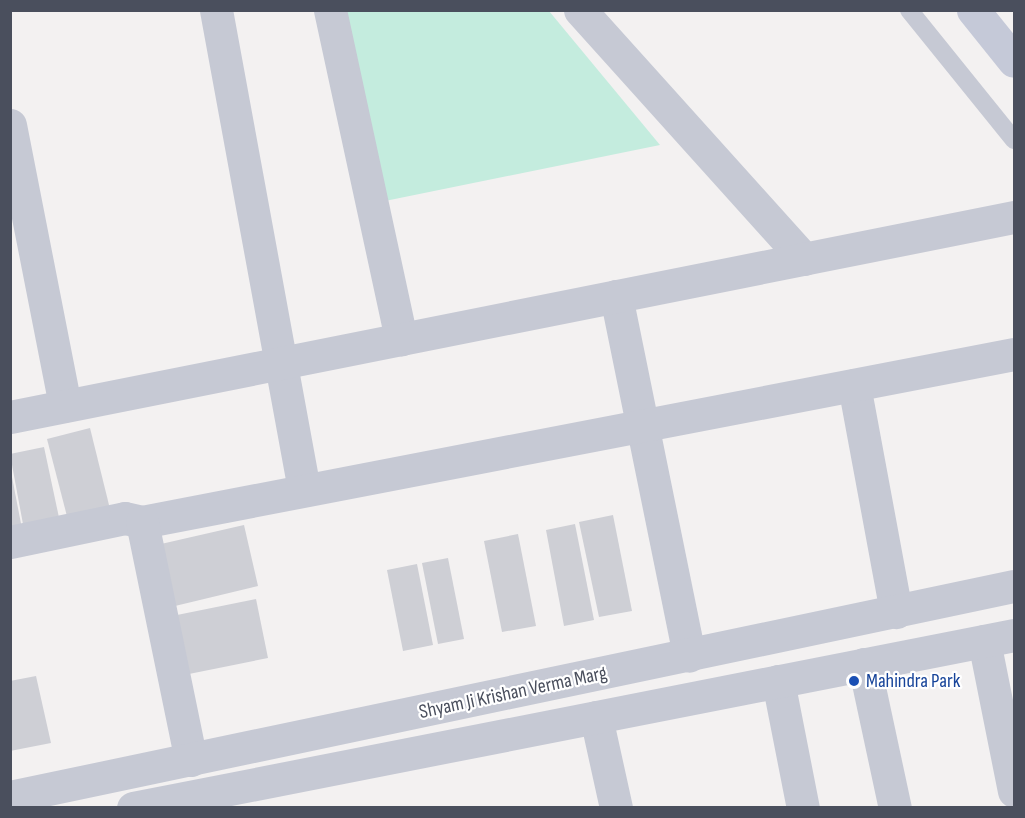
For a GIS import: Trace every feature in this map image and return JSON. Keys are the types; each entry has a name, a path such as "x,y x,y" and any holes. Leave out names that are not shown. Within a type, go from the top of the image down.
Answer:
{"main road":[{"path":"973,10 1014,62"}],"street":[{"path":"216,10 304,490"},
{"path":"330,10 401,339"},
{"path":"580,10 804,259"},
{"path":"10,125 17,182 65,406"},
{"path":"10,417 1014,217"},
{"path":"616,296 689,656"},
{"path":"10,542 125,518 142,522 642,422 1014,354"},
{"path":"854,385 896,612"},
{"path":"142,522 192,760"},
{"name":"Shyam Ji Krishan Verma Marg","path":"10,797 1014,586"},
{"path":"999,638 1014,791"},
{"name":"Shyam Ji Krishan Verma Marg","path":"133,807 999,638"},
{"path":"864,664 895,807"},
{"path":"778,681 803,807"},
{"path":"596,717 616,807"}],"lane":[{"path":"909,10 1014,140"}],"green space":[{"path":"346,11 549,11 660,145 385,201"}],"building":[{"path":"90,428 111,513 69,524 47,439"},
{"path":"44,447 61,527 25,535 10,454"},
{"path":"12,477 23,534 10,537 10,478"},
{"path":"613,515 632,611 599,617 579,522"},
{"path":"575,524 594,620 564,626 546,530"},
{"path":"244,525 258,586 175,606 161,544"},
{"path":"518,534 536,626 502,632 484,541"},
{"path":"448,558 464,639 438,644 422,563"},
{"path":"417,564 433,645 403,651 387,570"},
{"path":"256,599 268,658 189,674 177,615"},
{"path":"36,676 51,743 10,751 10,681"}],"place":[{"name":"Mahindra Park","path":"854,681"}]}
